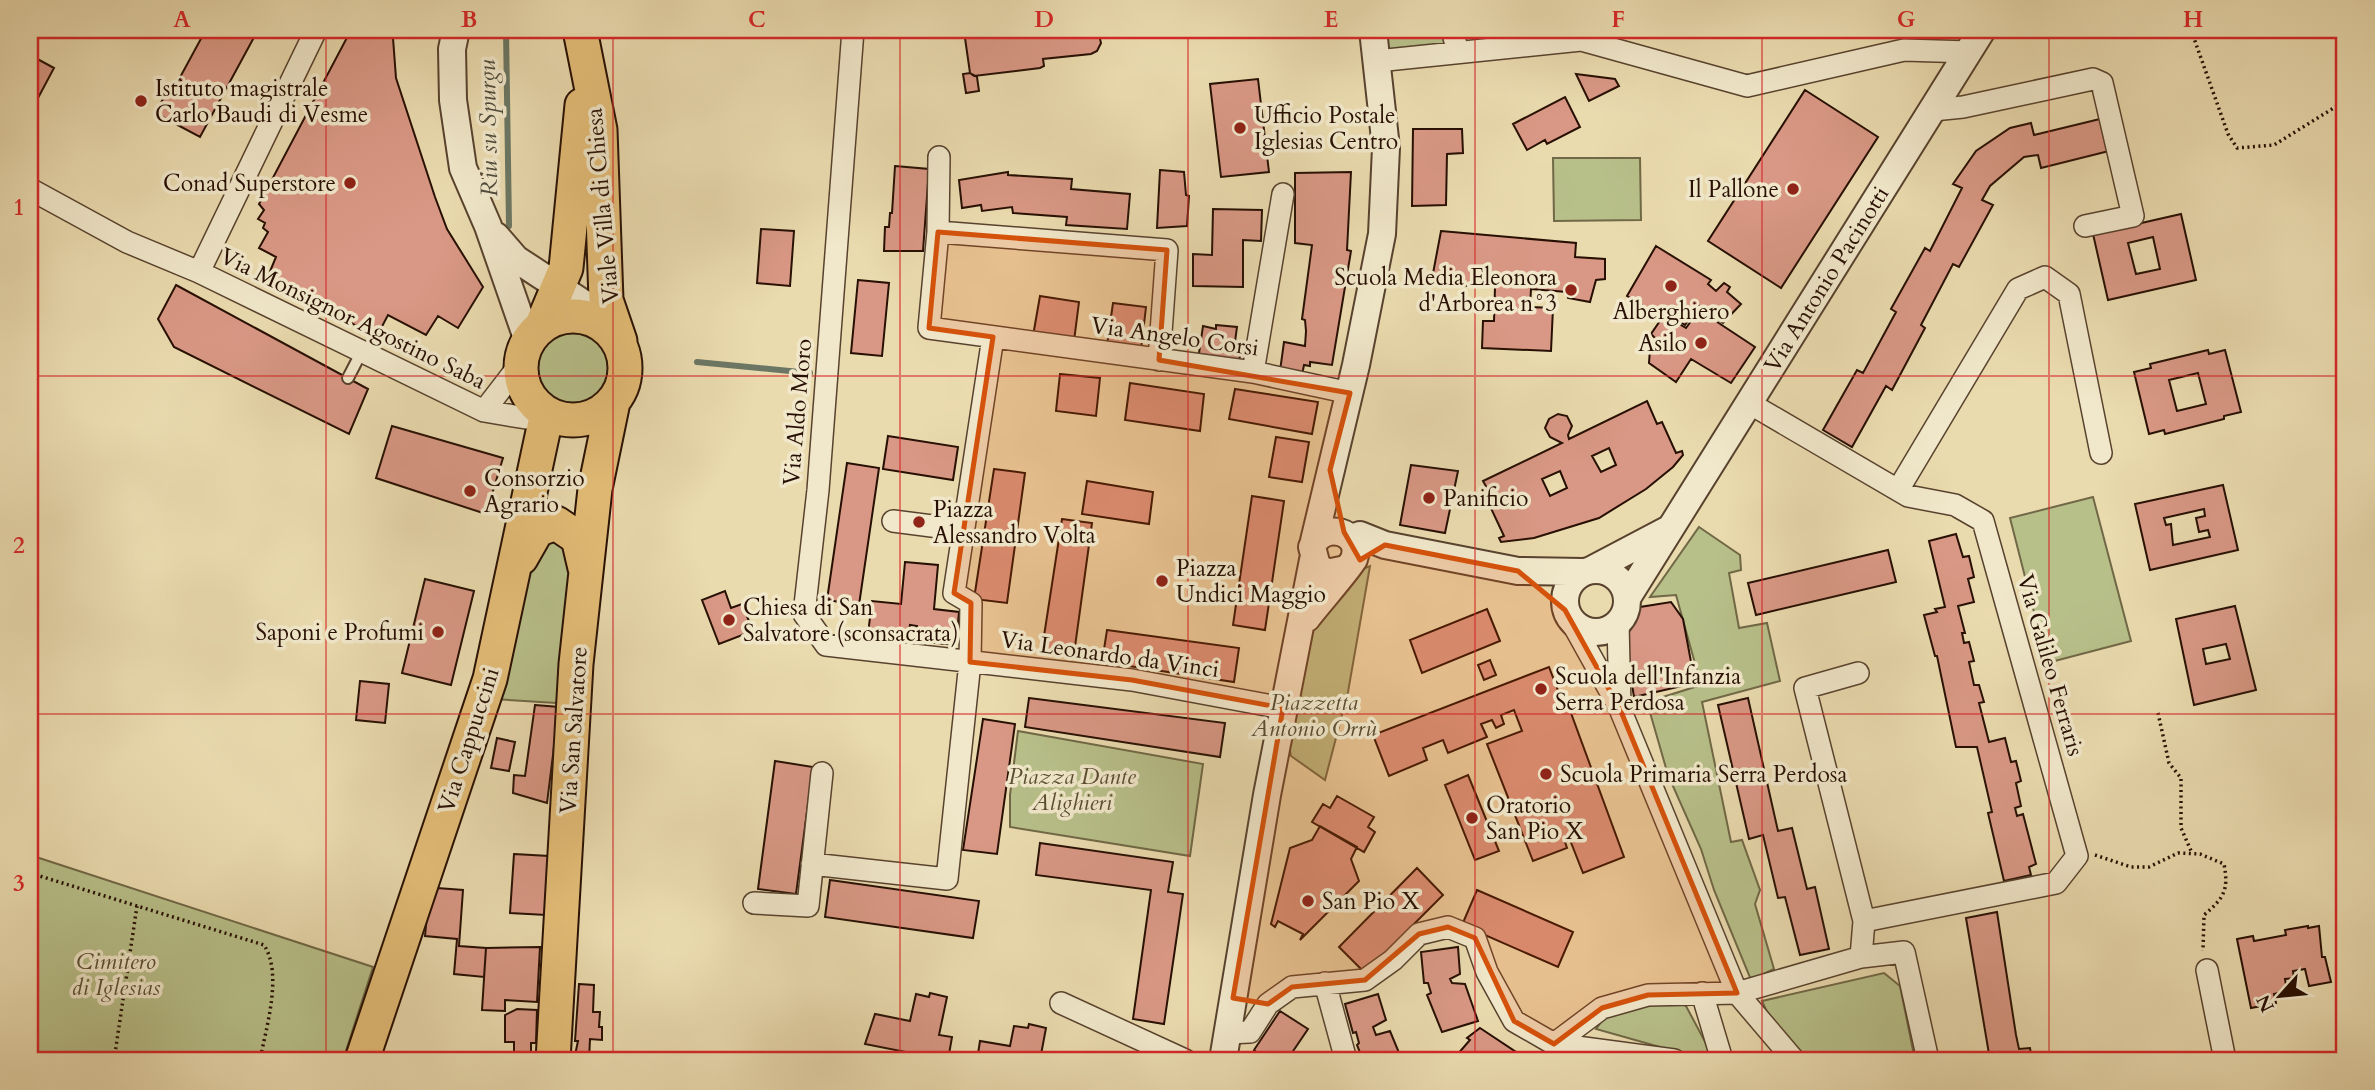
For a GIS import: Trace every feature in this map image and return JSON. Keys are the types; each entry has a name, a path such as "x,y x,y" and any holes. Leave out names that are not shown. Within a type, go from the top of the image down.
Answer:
{"main road":[{"name":"Viale Villa di Chiesa","path":"531,343 559,285 567,256 583,45"},
{"name":"Viale Villa di Chiesa","path":"583,45 600,130 606,300 623,351"},
{"path":"573,315 594,320 612,332 623,351 625,378 613,402 599,414 582,420 564,419 543,410 525,388 531,343 573,315"},
{"name":"Via San Salvatore","path":"553,1060 576,664 588,580 595,489 613,402"},
{"name":"Via Cappuccini","path":"362,1060 489,679 543,410"},
{"path":"512,575 537,530 556,523 578,538 588,580"}],"street":[{"path":"199,272 316,30"},
{"path":"456,30 452,49 453,100 463,168 488,226 531,343"},
{"name":"Via Aldo Moro","path":"853,30 818,490 804,614 826,645 971,662"},
{"path":"1223,1060 1283,708 1330,470 1350,393 1382,234 1386,148 1373,30"},
{"path":"1452,30 1458,52"},
{"path":"1377,61 1581,40 1747,86 1904,50 1975,41"},
{"name":"Via Antonio Pacinotti","path":"1627,598 1975,41"},
{"path":"1933,110 1963,107 2093,79 2102,83 2133,216 2085,226"},
{"path":"939,157 938,232 1167,250 1159,360"},
{"name":"Via Monsignor Agostino Saba","path":"30,189 127,242 199,272 362,351 401,366 484,411 526,418 543,410"},
{"path":"1254,372 1283,194"},
{"path":"488,226 516,259 583,303 594,320"},
{"name":"Via Angelo Corsi","path":"938,232 929,328 1254,372 1350,393"},
{"path":"1898,490 2018,289 2045,277 2069,294 2101,453"},
{"path":"812,864 947,879 971,662 971,603 954,593 993,337"},
{"name":"Via Monsignor Agostino Saba","path":"484,411 531,343"},
{"name":"Via Galileo Ferraris","path":"1749,403 1908,496 1955,505 1983,521 2074,846"},
{"path":"1301,625 1348,568 1355,552 1347,536 1330,470"},
{"path":"893,521 963,530"},
{"name":"Via Antonio Pacinotti","path":"1588,570 1670,528"},
{"path":"1314,550 1331,530 1347,536 1360,535 1385,545 1518,571 1610,572 1619,579 1627,598 1626,607 1618,623 1620,709"},
{"path":"1314,550 1327,573 1348,568 1385,545"},
{"path":"1588,570 1571,580 1566,589 1568,615 1620,709 1737,993 1794,1060"},
{"path":"1518,571 1588,631 1609,629 1618,623"},
{"name":"Via Leonardo da Vinci","path":"971,662 1132,680 1283,708"},
{"path":"1858,674 1804,688 1864,921 1861,957"},
{"path":"754,903 808,906 822,773"},
{"path":"1864,921 2056,883 2077,856 2074,846"},
{"path":"1227,1033 1250,1032 1268,1004 1292,987 1365,981 1393,960 1419,934 1448,927 1475,938 1487,972 1514,1021 1554,1044 1674,1060"},
{"path":"1554,1044 1602,1008 1648,995 1737,993 1861,957 1904,952 1928,1060"},
{"path":"2207,970 2225,1060"},
{"path":"1325,983 1346,1060"},
{"path":"1702,993 1722,1060"},
{"path":"1233,998 1268,1004"},
{"path":"1060,1003 1185,1060"}],"lane":[{"path":"348,378 362,351"}],"path":[{"path":"2191,30 2228,134 2238,148 2274,145 2345,101"},
{"path":"2158,713 2169,763 2181,778 2181,828 2192,853"},
{"path":"2074,846 2113,863 2131,867 2149,867 2178,853 2192,853 2224,864 2228,884 2222,900 2204,915 2202,947 2207,970"},
{"path":"30,873 264,945 271,956 271,984 260,1060"},
{"path":"114,1060 137,906"}],"highlighted area":[{"path":"938,232 1167,250 1159,360 1350,393 1330,470 1344,532 1360,560 1385,545 1518,571 1565,610 1620,709 1737,993 1648,995 1602,1008 1554,1044 1514,1021 1475,938 1448,927 1419,934 1365,980 1292,987 1268,1004 1233,998 1283,708 1132,680 970,662 971,603 954,593 993,337 929,328"}],"green space":[{"path":"1378,30 1443,30 1447,47 1382,54"},
{"path":"1938,30 1975,30 1965,47 1935,43"},
{"path":"1553,158 1640,158 1641,220 1554,221"},
{"path":"566,330 580,330 594,336 605,347 611,368 608,383 600,395 580,406 566,406 552,400 541,389 535,375 535,361 541,347 552,336"},
{"path":"2093,497 2131,641 2047,663 2010,518"},
{"path":"1699,527 1740,555 1741,570 1729,573 1739,628 1767,623 1780,681 1702,702 1731,842 1742,840 1760,890 1755,904 1774,969 1751,980 1714,890 1701,849 1668,775 1647,702 1701,685 1676,595 1650,597"},
{"path":"540,537 573,543 565,671 556,703 493,699 519,572"},
{"name":"Piazzetta Antonio Orrù","path":"1370,566 1348,692 1325,780 1291,756 1284,726 1308,628 1347,575"},
{"name":"Piazza Dante Alighieri","path":"1018,731 1203,764 1190,856 1010,827 1010,795"},
{"name":"Cimitero di Iglesias","path":"30,855 373,967 343,1060 30,1060"},
{"path":"1884,973 1900,986 1915,1060 1809,1060 1786,1043 1762,1001"},
{"path":"1669,998 1686,1006 1710,1051 1706,1060 1596,1029 1610,1010"}],"building":[{"path":"193,30 258,30 200,137 155,113 167,92 171,94 203,35"},
{"name":"Conad Superstore","path":"351,30 377,30 393,38 396,78 435,197 447,229 483,287 458,328 438,316 426,335 388,315 377,336 266,281 276,257 259,248 268,232 263,228 265,223 258,219 264,210 259,204"},
{"path":"973,30 1098,30 1101,43 1097,51 1091,54 1043,59 1044,66 1040,68 974,76 970,73 965,38"},
{"path":"1714,30 1761,30 1716,36"},
{"path":"30,55 54,68 30,113"},
{"path":"970,73 977,77 979,91 966,93 963,74"},
{"path":"1576,74 1615,79 1619,86 1589,101"},
{"name":"Ufficio Postale Iglesias Centro","path":"1258,79 1269,172 1221,177 1210,84"},
{"name":"Il Pallone","path":"1805,90 1878,137 1781,288 1708,241"},
{"path":"1565,97 1580,127 1547,144 1545,140 1527,150 1513,124"},
{"path":"2104,118 2109,151 2041,168 2038,155 2024,157 1990,186 1982,200 1993,205 1959,267 1953,264 1921,325 1925,328 1892,390 1886,386 1852,447 1823,430 1857,370 1863,373 1896,312 1891,309 1925,248 1930,251 1962,188 1953,184 1976,151 2010,128 2031,123 2034,135"},
{"path":"1413,129 1462,129 1463,153 1447,154 1446,205 1412,206"},
{"path":"895,166 929,169 923,251 884,251 885,227 889,227 892,213"},
{"path":"1160,170 1184,172 1186,195 1189,196 1187,226 1157,228"},
{"path":"1008,172 1008,175 1072,179 1071,189 1130,194 1127,229 1066,225 1067,217 1013,213 1012,207 982,211 981,205 962,208 959,180"},
{"path":"1351,172 1347,250 1351,251 1332,365 1310,362 1310,366 1304,365 1302,375 1280,371 1284,342 1305,346 1305,320 1302,319 1312,245 1295,243 1295,173"},
{"path":"1213,209 1262,210 1261,241 1243,240 1243,287 1193,286 1193,254 1212,255"},
{"path":"2181,214 2196,280 2108,300 2093,234","holes":["2153,237 2160,269 2136,274 2128,243"]},
{"path":"761,229 794,231 790,286 757,283"},
{"name":"Scuola Media Eleonora d'Arborea n°3","path":"1441,231 1576,243 1575,257 1605,259 1605,279 1596,280 1590,302 1568,298 1567,292 1531,289 1530,307 1553,308 1551,351 1482,348 1483,321 1494,321 1495,287 1431,284"},
{"name":"Alberghiero","path":"1656,246 1711,280 1708,284 1716,291 1724,283 1730,287 1727,292 1741,304 1723,323 1699,306 1685,325 1663,311 1660,316 1627,296"},
{"path":"858,280 889,283 882,356 851,353"},
{"path":"176,285 368,389 349,434 174,347 158,319"},
{"path":"1040,296 1079,302 1074,341 1033,336"},
{"path":"1113,303 1146,307 1141,350 1107,345"},
{"name":"Asilo","path":"1699,310 1755,347 1731,383 1691,359 1676,382 1649,363 1650,349 1656,339 1651,334 1664,315 1686,328"},
{"path":"1216,325 1237,327 1234,349 1241,351 1238,366 1198,360 1203,326 1216,329"},
{"path":"2208,350 2209,354 2225,350 2241,412 2165,434 2164,430 2149,434 2134,372 2151,368 2150,364","holes":["2198,373 2206,404 2177,411 2169,380"]},
{"path":"1060,374 1100,378 1096,416 1056,411"},
{"path":"1130,383 1204,394 1200,431 1125,420"},
{"path":"1235,389 1318,402 1312,434 1229,419"},
{"path":"1647,401 1657,424 1662,422 1676,453 1682,451 1683,455 1646,489 1599,518 1534,538 1501,542 1499,538 1504,536 1489,504 1494,501 1483,481 1562,443 1550,437 1545,428 1549,419 1558,414 1567,416 1572,426 1569,439","holes":["1609,448 1616,465 1601,472 1592,456","1560,471 1567,488 1550,496 1542,479"]},
{"path":"392,426 503,458 486,514 376,478"},
{"path":"888,436 958,447 953,480 883,469"},
{"path":"1276,437 1309,442 1302,482 1269,477"},
{"path":"847,463 879,468 859,605 827,600"},
{"name":"Panificio","path":"1411,465 1458,471 1445,533 1400,525"},
{"path":"994,469 1025,473 1007,603 974,599"},
{"path":"1087,481 1153,492 1149,524 1082,514"},
{"path":"2223,485 2238,550 2150,570 2135,504","holes":["2204,509 2205,516 2196,518 2199,532 2208,530 2210,537 2173,545 2171,524 2166,525 2164,518"]},
{"path":"1252,496 1284,501 1265,630 1233,625"},
{"path":"1062,519 1092,523 1074,654 1042,649"},
{"path":"1956,534 1963,557 1969,556 1974,577 1968,579 1974,602 1958,606 1965,633 1962,633 1964,643 1969,642 1974,661 1969,662 1974,685 1979,685 1984,702 1979,703 1989,742 2005,738 2011,762 2016,761 2021,781 2016,783 2021,806 2015,808 2017,816 2023,814 2036,864 2029,867 2031,875 2004,881 1988,813 1992,812 1977,747 1956,747 1937,656 1924,615 1945,607 1929,541"},
{"path":"1888,550 1896,582 1756,615 1748,583"},
{"path":"905,562 938,565 934,609 959,612 956,645 915,641 917,626 910,625 908,638 868,634 872,601 901,604"},
{"name":"Saponi e Profumi","path":"425,579 474,591 451,685 402,673"},
{"name":"Chiesa di San Salvatore (sconsacrata)","path":"725,591 731,608 742,604 753,631 719,644 702,600"},
{"path":"1671,602 1683,619 1695,683 1634,697 1626,647 1634,608"},
{"path":"2235,606 2256,690 2194,705 2176,619","holes":["2226,644 2230,659 2206,664 2203,649"]},
{"path":"1487,609 1500,641 1422,673 1410,640"},
{"path":"1107,630 1239,648 1234,682 1102,662"},
{"path":"1490,660 1496,675 1484,680 1478,665"},
{"path":"1549,667 1564,706 1568,705 1624,857 1583,873 1570,840 1565,842 1567,848 1533,861 1487,744 1522,731 1514,710 1501,715 1504,724 1496,728 1492,720 1481,724 1487,737 1448,753 1443,740 1423,748 1427,760 1389,776 1373,735"},
{"path":"360,681 389,684 385,723 356,720"},
{"path":"1029,698 1225,723 1220,757 1025,727"},
{"path":"1748,698 1778,831 1792,828 1807,889 1815,887 1829,949 1800,955 1785,897 1778,898 1763,835 1749,839 1718,705"},
{"path":"535,705 559,707 547,803 513,793 514,775 525,776"},
{"path":"983,719 1015,724 997,854 963,850"},
{"path":"497,738 515,742 509,771 491,768"},
{"path":"775,761 813,767 796,894 758,889"},
{"name":"Oratorio San Pio X","path":"1468,775 1499,851 1475,860 1445,785"},
{"path":"1337,796 1374,817 1368,827 1375,832 1364,852 1312,822 1323,804 1330,808"},
{"name":"San Pio X","path":"1320,826 1357,847 1351,859 1359,881 1300,940 1303,934 1278,921 1275,927 1271,924 1290,848 1312,840"},
{"path":"1040,843 1173,862 1168,892 1183,894 1164,1024 1133,1019 1151,890 1036,875"},
{"path":"514,854 549,856 546,915 510,913"},
{"path":"1417,868 1443,895 1365,973 1339,947"},
{"path":"830,880 979,901 973,938 825,917"},
{"path":"437,888 463,890 459,946 486,948 484,977 454,974 457,939 425,936 428,905"},
{"path":"1477,890 1573,932 1558,967 1462,925"},
{"path":"1997,912 2019,1049 2030,1048 2032,1060 2000,1060 1999,1052 1989,1054 1966,918"},
{"path":"2319,926 2322,957 2325,957 2331,982 2309,986 2305,969 2293,971 2294,978 2285,979 2287,991 2274,994 2276,1003 2251,1008 2237,939 2253,936 2254,941 2286,935 2285,930"},
{"path":"540,947 537,1002 505,1000 505,1011 482,1010 486,948"},
{"path":"1458,947 1460,974 1450,979 1452,983 1465,984 1478,1021 1442,1032 1427,995 1431,993 1428,983 1424,983 1421,952"},
{"path":"579,984 594,985 593,1012 600,1012 599,1027 602,1027 602,1040 590,1039 589,1060 574,1060 578,1041 575,1041"},
{"path":"930,993 947,997 939,1035 952,1037 948,1060 915,1060 916,1054 865,1044 875,1014 910,1021 916,994 929,997"},
{"path":"1378,994 1386,1020 1373,1027 1376,1035 1390,1031 1402,1060 1363,1060 1357,1045 1359,1043 1356,1032 1353,1033 1345,1004"},
{"path":"517,1009 537,1010 536,1043 531,1043 531,1060 514,1060 514,1042 505,1042 505,1015"},
{"path":"1280,1011 1308,1029 1287,1060 1249,1060 1257,1053 1254,1050"},
{"path":"1029,1024 1046,1028 1040,1060 977,1060 980,1041 1010,1046 1014,1026 1028,1028"},
{"path":"1480,1028 1516,1052 1513,1060 1463,1060 1457,1055 1470,1040 1467,1038"}],"waterway":[{"name":"Riu su Spurgu","path":"506,30 509,226"},
{"name":"Riu su Spurgu","path":"697,362 810,373"}],"place":[{"name":"Istituto magistrale Carlo Baudi di Vesme","path":"141,101"},
{"name":"Ufficio Postale Iglesias Centro","path":"1240,128"},
{"name":"Conad Superstore","path":"350,183"},
{"name":"Il Pallone","path":"1793,189"},
{"name":"Alberghiero","path":"1671,286"},
{"name":"Scuola Media Eleonora d'Arborea n°3","path":"1571,290"},
{"name":"Asilo","path":"1701,343"},
{"name":"Consorzio Agrario","path":"470,491"},
{"name":"Panificio","path":"1429,498"},
{"name":"Piazza Alessandro Volta","path":"919,522"},
{"name":"Piazza Undici Maggio","path":"1162,581"},
{"name":"Chiesa di San Salvatore (sconsacrata)","path":"729,620"},
{"name":"Saponi e Profumi","path":"438,632"},
{"name":"Scuola dell'Infanzia Serra Perdosa","path":"1541,689"},
{"name":"Scuola Primaria Serra Perdosa","path":"1546,774"},
{"name":"Oratorio San Pio X","path":"1472,818"},
{"name":"San Pio X","path":"1308,901"}]}
